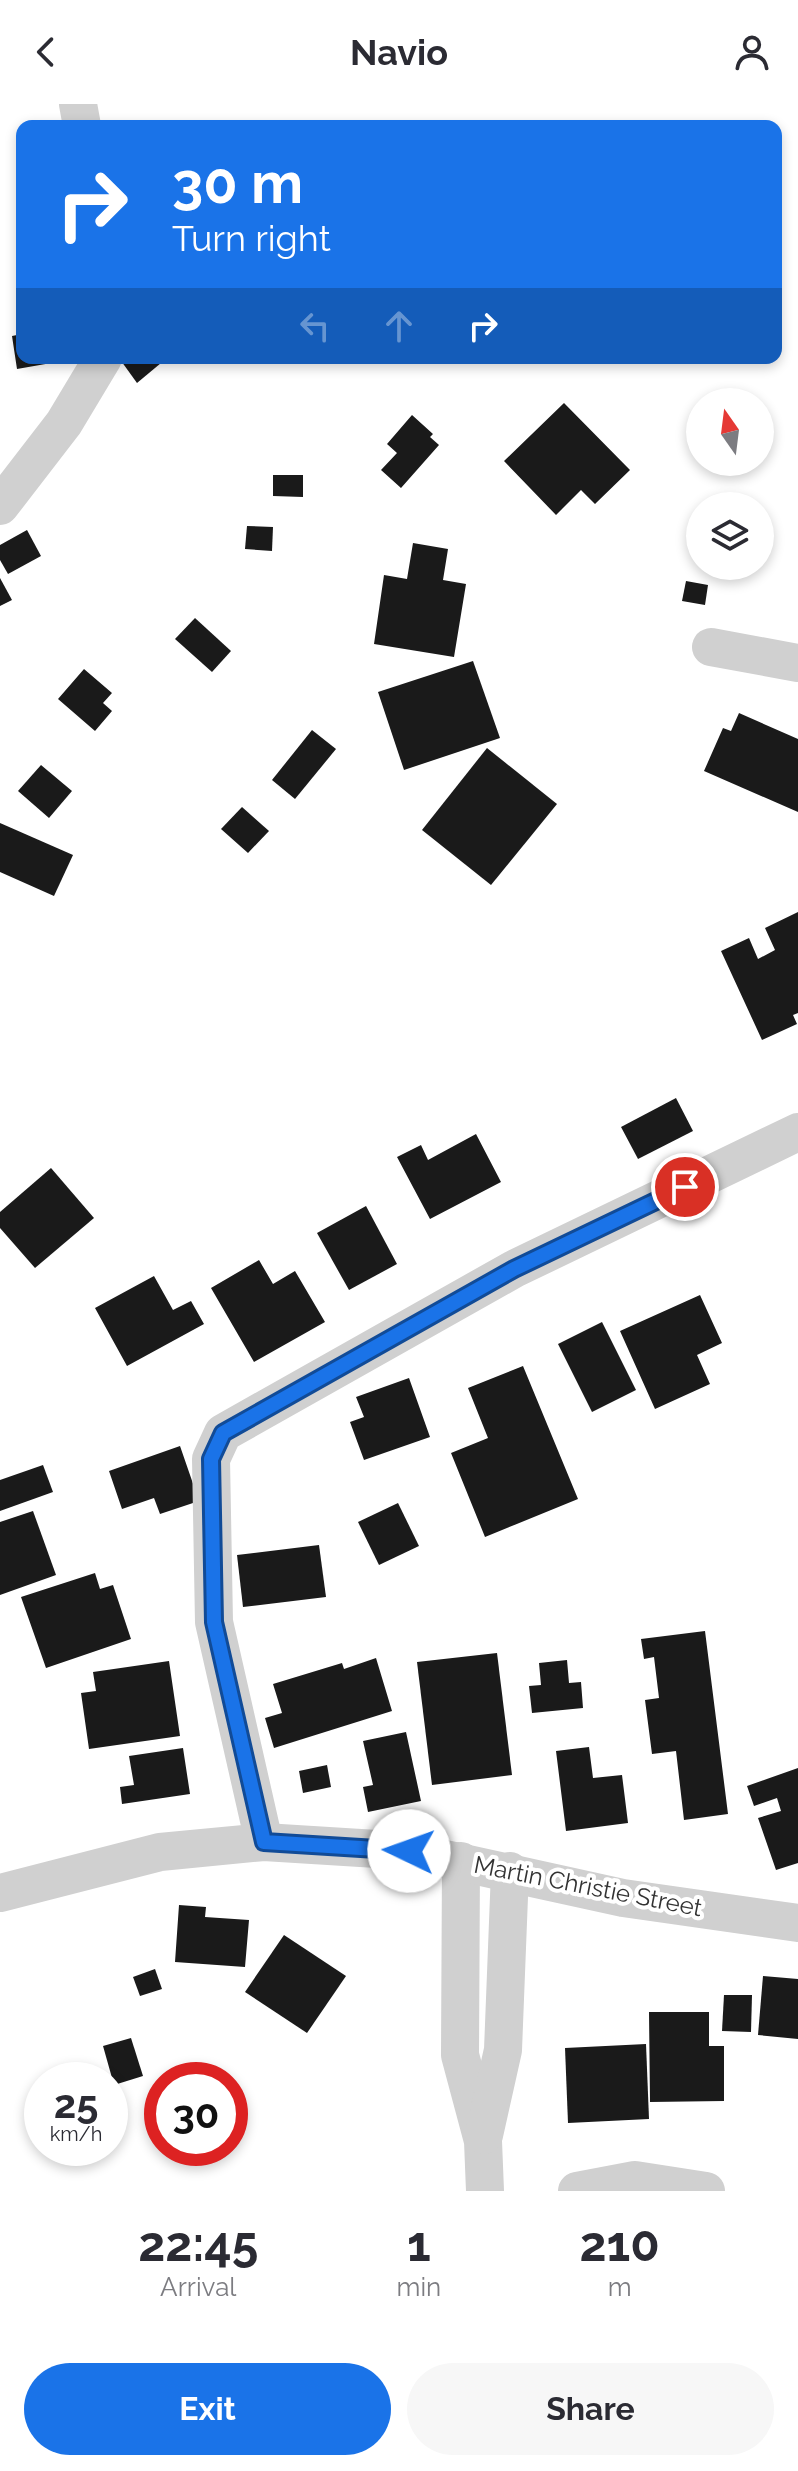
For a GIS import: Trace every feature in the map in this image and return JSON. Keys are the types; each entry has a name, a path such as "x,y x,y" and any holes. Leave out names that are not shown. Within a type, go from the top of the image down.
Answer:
{"street":[{"path":"0,506 64,423 99,364"},
{"path":"711,647 798,663"},
{"path":"264,1842 214,1622 211,1459 223,1433 514,1269 798,1132"},
{"name":"Martin Christie Street","path":"0,1893 160,1852 264,1842 409,1851 623,1898 798,1923"},
{"path":"461,1861 460,2055 483,2141 485,2191"},
{"path":"483,2141 503,2050 510,1871"},
{"path":"577,2191 635,2180 706,2191"}],"building":[{"path":"16,335 16,362 12,336"},
{"path":"16,364 46,364 17,369"},
{"path":"123,364 160,364 137,383"},
{"path":"564,403 630,470 595,504 581,490 556,515 504,461"},
{"path":"412,415 433,434 430,437 439,445 401,488 381,470 397,453 387,444"},
{"path":"273,475 303,475 303,497 273,496"},
{"path":"247,526 273,527 272,551 245,549"},
{"path":"27,530 41,556 8,574 0,560 0,545"},
{"path":"413,543 448,549 443,580 466,584 454,657 374,644 384,575 407,579"},
{"path":"0,578 12,600 0,606"},
{"path":"686,581 708,585 705,605 682,601"},
{"path":"195,618 231,651 212,672 175,639"},
{"path":"473,661 500,738 404,770 378,692"},
{"path":"84,669 112,693 103,703 112,711 95,731 58,699"},
{"path":"739,713 798,739 798,812 704,771 723,728 731,731"},
{"path":"312,730 336,749 295,799 272,780"},
{"path":"487,748 557,804 491,885 422,830"},
{"path":"41,765 72,791 49,818 18,791"},
{"path":"242,807 269,831 248,853 221,829"},
{"path":"0,823 73,855 54,896 0,872"},
{"path":"798,912 798,1013 793,1015 797,1024 762,1040 721,951 749,938 758,959 775,950 765,928"},
{"path":"676,1098 693,1131 638,1159 621,1127"},
{"path":"476,1134 501,1182 430,1219 397,1157 421,1145 428,1160"},
{"path":"51,1168 94,1218 35,1268 0,1228 0,1212"},
{"path":"366,1206 397,1264 349,1290 317,1233"},
{"path":"259,1260 273,1284 295,1271 325,1322 254,1362 211,1288"},
{"path":"154,1276 173,1310 191,1301 204,1324 127,1366 95,1308"},
{"path":"700,1295 722,1343 697,1355 710,1384 655,1409 620,1331"},
{"path":"602,1322 636,1390 592,1412 558,1344"},
{"path":"523,1366 578,1499 485,1537 451,1453 488,1438 468,1388"},
{"path":"409,1378 430,1437 364,1460 350,1422 364,1417 356,1397"},
{"path":"180,1446 199,1501 160,1514 154,1498 122,1509 109,1471"},
{"path":"43,1465 53,1492 0,1511 0,1480"},
{"path":"398,1503 419,1546 379,1565 358,1522"},
{"path":"33,1511 56,1575 0,1595 0,1522"},
{"path":"319,1545 326,1597 243,1607 237,1555"},
{"path":"95,1573 100,1589 113,1585 131,1639 46,1668 21,1597"},
{"path":"705,1631 728,1814 684,1820 676,1751 652,1754 645,1700 659,1698 654,1657 644,1659 641,1639"},
{"path":"497,1653 512,1775 432,1785 417,1662"},
{"path":"376,1658 392,1711 274,1748 265,1718 282,1713 273,1684 342,1663 344,1669"},
{"path":"567,1660 569,1683 581,1682 583,1708 532,1713 529,1686 541,1685 539,1663"},
{"path":"169,1661 180,1736 89,1749 81,1693 96,1691 93,1672"},
{"path":"406,1732 421,1801 368,1812 363,1787 373,1785 363,1741"},
{"path":"589,1747 593,1778 622,1775 628,1823 566,1831 556,1751"},
{"path":"183,1748 190,1794 122,1804 120,1787 134,1785 129,1756"},
{"path":"327,1765 331,1787 303,1793 299,1771"},
{"path":"798,1768 798,1863 776,1870 758,1818 781,1811 777,1798 754,1806 747,1786"},
{"path":"179,1905 206,1907 205,1917 249,1920 245,1967 175,1962"},
{"path":"284,1935 346,1976 307,2033 245,1992"},
{"path":"155,1969 162,1989 140,1996 133,1977"},
{"path":"763,1976 798,1979 798,2039 758,2035"},
{"path":"724,1995 752,1995 751,2032 722,2031"},
{"path":"649,2012 709,2012 709,2046 724,2046 724,2101 650,2102"},
{"path":"131,2038 143,2076 128,2081 128,2062 108,2062 103,2046"},
{"path":"646,2044 649,2119 568,2123 565,2048"}],"route":[{"path":"409,1851 264,1842 214,1622 211,1459 223,1433 514,1269 685,1187"}]}
